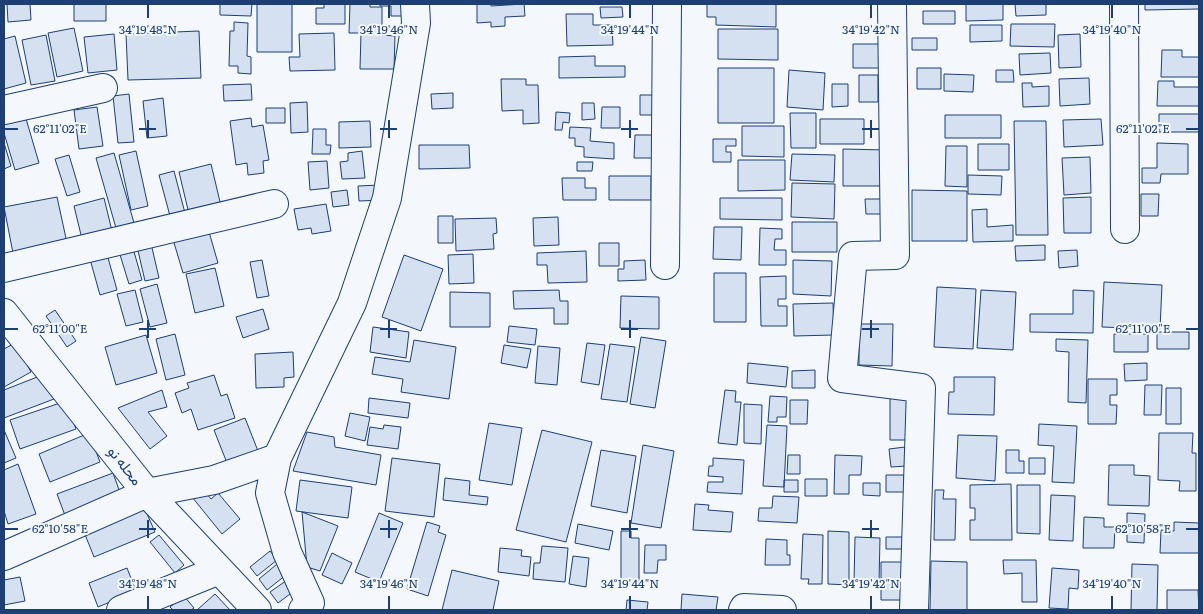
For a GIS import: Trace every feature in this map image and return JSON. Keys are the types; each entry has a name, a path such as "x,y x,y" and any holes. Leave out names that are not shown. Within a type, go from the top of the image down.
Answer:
{"street":[{"path":"314,608 287,552 270,493 276,458 352,303 387,198 416,22 416,4"},
{"path":"665,265 667,4"},
{"path":"892,4 895,255 853,256 842,378 921,388 914,610"},
{"path":"1124,4 1125,229"},
{"path":"4,110 103,88"},
{"path":"4,268 274,204"},
{"name":"محله نو","path":"4,313 147,493 257,610"},
{"path":"4,556 147,493 214,480 276,458"},
{"path":"121,610 219,570"},
{"path":"743,610 744,608 782,610"}],"building":[{"path":"7,4 30,4 31,20 8,22"},
{"path":"74,4 106,4 106,21 74,21"},
{"path":"220,4 252,4 251,16 220,15"},
{"path":"257,4 292,4 292,52 257,52"},
{"path":"324,4 345,4 345,24 316,24 316,8 324,8"},
{"path":"350,4 370,4 370,7 382,7 382,35 395,36 394,69 360,69 361,33 349,33"},
{"path":"380,4 405,4 405,16 391,16 391,6 380,6"},
{"path":"477,4 491,4 491,6 524,4 525,16 505,17 505,26 491,27 491,22 477,23"},
{"path":"707,4 776,4 776,27 716,25 716,17 707,17"},
{"path":"966,4 1003,4 1003,20 966,21"},
{"path":"1015,4 1046,4 1046,15 1016,16"},
{"path":"1145,4 1199,4 1199,9 1145,10"},
{"path":"600,7 622,7 623,17 601,18"},
{"path":"923,11 955,11 955,24 923,24"},
{"path":"566,14 593,14 593,25 612,25 613,45 567,46"},
{"path":"234,22 248,23 247,56 251,57 251,74 238,73 238,66 229,66 230,31 234,31"},
{"path":"1011,24 1055,24 1054,47 1010,46"},
{"path":"970,25 1002,25 1002,41 970,42"},
{"path":"74,28 83,71 57,77 48,33"},
{"path":"718,29 778,29 778,60 718,59"},
{"path":"199,31 201,78 128,80 126,34"},
{"path":"334,33 335,70 290,71 289,57 300,57 299,34"},
{"path":"114,34 117,70 88,73 84,37"},
{"path":"1080,34 1081,67 1059,68 1058,35"},
{"path":"46,35 55,81 31,85 22,40"},
{"path":"15,36 26,83 4,89 4,39"},
{"path":"912,38 937,38 937,50 912,50"},
{"path":"853,44 885,44 885,68 853,68"},
{"path":"1162,50 1182,50 1182,57 1199,57 1199,77 1161,77"},
{"path":"1050,53 1051,73 1020,75 1019,54"},
{"path":"595,56 595,66 625,66 625,77 559,78 559,57"},
{"path":"718,68 774,68 774,123 718,123"},
{"path":"917,68 941,68 941,89 917,89"},
{"path":"789,70 825,73 823,110 787,107"},
{"path":"996,70 1013,70 1014,82 996,82"},
{"path":"944,74 974,75 973,92 944,91"},
{"path":"859,75 878,75 878,102 859,102"},
{"path":"1089,78 1090,104 1060,106 1059,79"},
{"path":"501,79 526,79 526,85 538,85 539,123 523,124 523,110 502,111"},
{"path":"1158,81 1174,81 1174,87 1199,87 1199,106 1157,106"},
{"path":"1022,83 1032,83 1032,87 1049,86 1049,106 1023,107"},
{"path":"251,84 252,100 224,101 223,85"},
{"path":"832,84 848,84 848,106 832,107"},
{"path":"453,93 453,108 432,109 431,94"},
{"path":"129,94 134,142 118,143 113,96"},
{"path":"640,95 654,95 653,115 640,115"},
{"path":"163,98 167,136 147,138 143,101"},
{"path":"307,102 308,132 291,133 290,103"},
{"path":"582,103 594,103 595,119 582,120"},
{"path":"97,107 103,146 79,149 74,110"},
{"path":"602,107 620,107 620,128 601,128"},
{"path":"266,108 285,108 285,123 266,123"},
{"path":"24,112 39,163 15,170 4,133 4,118"},
{"path":"556,112 570,113 569,123 563,122 562,130 555,130"},
{"path":"790,113 816,113 816,148 791,148"},
{"path":"1159,114 1199,114 1199,132 1159,132"},
{"path":"945,115 1001,115 1001,138 945,138"},
{"path":"251,118 252,127 263,125 269,160 263,161 264,173 248,175 247,163 236,165 230,121"},
{"path":"820,119 864,119 864,144 820,144"},
{"path":"1101,119 1103,145 1064,147 1063,120"},
{"path":"370,121 371,147 339,148 339,122"},
{"path":"1014,121 1046,121 1048,235 1016,235"},
{"path":"742,126 784,126 784,157 742,156"},
{"path":"570,127 591,128 590,141 614,143 614,159 584,157 584,147 575,146 575,138 569,138"},
{"path":"313,129 326,129 326,145 331,145 330,154 312,154"},
{"path":"635,135 656,135 655,158 634,158"},
{"path":"713,139 736,139 736,146 726,146 726,152 731,152 731,162 713,162"},
{"path":"4,143 11,166 4,169"},
{"path":"1157,143 1188,144 1188,174 1161,174 1160,183 1142,183 1142,168 1157,168"},
{"path":"978,144 1009,144 1009,170 978,170"},
{"path":"419,145 469,145 470,168 419,169"},
{"path":"946,146 967,146 967,187 945,186"},
{"path":"843,149 886,150 886,186 843,186"},
{"path":"136,151 148,206 131,210 119,155"},
{"path":"362,151 365,178 342,179 340,162 348,161 348,153"},
{"path":"114,153 134,223 116,228 96,158"},
{"path":"792,154 835,155 834,182 790,180"},
{"path":"69,155 80,192 67,196 55,159"},
{"path":"1090,157 1091,193 1064,195 1062,158"},
{"path":"738,160 785,160 785,190 738,191"},
{"path":"327,161 329,188 310,190 308,162"},
{"path":"577,162 593,162 592,171 577,171"},
{"path":"211,164 221,206 189,214 179,172"},
{"path":"174,171 185,213 170,216 159,175"},
{"path":"968,175 1002,176 1001,195 968,194"},
{"path":"609,176 651,176 651,200 609,200"},
{"path":"562,178 585,178 585,188 596,188 596,200 563,200"},
{"path":"792,183 835,184 834,219 791,217"},
{"path":"380,185 381,200 359,201 358,186"},
{"path":"347,190 349,205 333,207 331,192"},
{"path":"912,190 967,191 967,241 912,241"},
{"path":"1141,194 1159,194 1158,216 1141,216"},
{"path":"57,197 67,243 13,253 4,207"},
{"path":"1091,197 1091,233 1064,233 1063,198"},
{"path":"104,198 112,231 82,239 74,206"},
{"path":"720,198 782,198 782,220 720,219"},
{"path":"865,199 883,199 883,214 866,214"},
{"path":"326,204 331,231 312,234 311,228 298,230 294,209"},
{"path":"987,209 987,227 1013,225 1013,241 973,242 972,210"},
{"path":"438,216 453,216 453,243 438,243"},
{"path":"558,217 559,245 534,246 533,218"},
{"path":"496,218 497,233 493,234 494,249 456,251 455,219"},
{"path":"792,222 837,222 837,252 792,252"},
{"path":"207,225 218,263 183,273 172,236"},
{"path":"714,227 742,227 741,260 713,259"},
{"path":"760,228 782,229 782,239 775,239 774,250 786,250 786,265 759,265"},
{"path":"150,239 159,278 145,281 136,242"},
{"path":"131,241 142,280 129,284 117,245"},
{"path":"599,243 619,243 619,266 599,266"},
{"path":"1045,245 1045,260 1016,261 1015,246"},
{"path":"105,247 117,290 100,295 88,252"},
{"path":"1077,250 1078,266 1059,268 1058,251"},
{"path":"586,251 587,282 548,283 547,265 537,265 537,253"},
{"path":"473,254 474,283 449,284 448,255"},
{"path":"404,255 443,269 421,331 382,317"},
{"path":"262,260 269,296 257,298 250,262"},
{"path":"645,260 646,280 618,281 618,269 624,269 624,261"},
{"path":"793,260 832,261 831,296 793,294"},
{"path":"215,268 224,306 195,313 186,274"},
{"path":"714,273 746,273 746,322 714,322"},
{"path":"786,276 786,299 778,299 778,306 787,306 787,326 761,326 760,277"},
{"path":"1104,282 1162,285 1160,329 1102,327"},
{"path":"157,284 167,323 150,327 140,289"},
{"path":"937,287 976,289 973,349 934,347"},
{"path":"135,290 143,322 126,326 117,294"},
{"path":"559,290 560,301 568,301 568,324 554,324 554,308 514,309 513,291"},
{"path":"981,290 1016,292 1013,350 977,348"},
{"path":"1073,290 1094,291 1093,333 1030,332 1030,314 1073,314"},
{"path":"450,292 490,293 490,327 450,327"},
{"path":"621,296 659,297 659,329 620,328"},
{"path":"833,303 834,335 794,336 793,304"},
{"path":"263,309 269,329 243,338 236,317"},
{"path":"55,310 76,341 67,347 46,316"},
{"path":"859,324 893,324 892,366 859,365"},
{"path":"509,326 537,329 535,345 507,342"},
{"path":"373,327 409,332 406,358 370,352"},
{"path":"1157,332 1189,332 1189,349 1157,349"},
{"path":"175,334 185,375 166,380 156,339"},
{"path":"1114,334 1148,334 1148,352 1114,352"},
{"path":"146,335 157,373 116,385 105,347"},
{"path":"641,337 666,341 655,408 630,404"},
{"path":"1056,339 1088,340 1086,403 1068,402 1069,352 1056,351"},
{"path":"414,340 456,347 449,399 401,392 403,379 372,374 375,357 410,362"},
{"path":"15,343 31,372 4,387 4,349"},
{"path":"587,343 605,345 599,385 581,382"},
{"path":"610,344 635,347 627,402 601,399"},
{"path":"504,345 531,349 527,368 501,363"},
{"path":"538,346 560,348 557,385 535,383"},
{"path":"293,352 294,377 284,378 284,387 256,388 255,354"},
{"path":"748,363 788,367 786,387 747,383"},
{"path":"1147,363 1147,380 1125,381 1124,364"},
{"path":"815,370 815,388 792,388 792,371"},
{"path":"45,374 54,399 4,418 4,390"},
{"path":"214,375 221,396 227,394 235,418 198,430 191,409 182,413 175,393 189,388 187,383"},
{"path":"954,377 995,377 994,415 948,414 949,392 954,392"},
{"path":"1088,379 1117,379 1117,395 1110,395 1110,405 1117,405 1116,424 1088,424"},
{"path":"1145,385 1162,385 1161,415 1144,415"},
{"path":"1166,388 1181,388 1181,424 1166,424"},
{"path":"890,389 916,389 916,440 890,440"},
{"path":"162,390 167,407 148,412 167,436 150,449 118,408"},
{"path":"725,390 736,391 735,402 741,402 737,445 718,443"},
{"path":"770,396 787,397 786,417 777,417 777,422 768,422"},
{"path":"369,398 410,403 408,418 368,413"},
{"path":"790,400 808,400 807,424 790,424"},
{"path":"66,401 76,429 20,449 10,420"},
{"path":"744,404 762,405 761,444 744,443"},
{"path":"350,413 370,417 365,441 345,436"},
{"path":"245,418 258,451 227,463 214,430"},
{"path":"489,423 522,428 512,485 479,480"},
{"path":"1039,424 1077,426 1074,483 1052,482 1054,446 1038,445"},
{"path":"384,425 401,427 398,449 367,445 370,427 383,429"},
{"path":"767,425 787,426 784,487 763,486"},
{"path":"4,430 16,458 4,463"},
{"path":"542,430 592,442 566,542 516,530"},
{"path":"307,432 334,437 335,447 381,455 376,485 293,471"},
{"path":"89,433 100,462 50,482 39,454"},
{"path":"1159,433 1193,433 1192,453 1196,453 1196,491 1179,491 1180,481 1158,480"},
{"path":"958,435 997,436 995,481 956,478"},
{"path":"643,445 674,451 661,528 631,523"},
{"path":"905,447 906,466 891,467 889,449"},
{"path":"601,450 636,456 627,513 591,506"},
{"path":"1006,450 1019,450 1019,461 1024,461 1024,473 1006,473"},
{"path":"788,455 800,455 800,474 787,474"},
{"path":"835,455 862,456 861,475 849,475 849,494 834,494"},
{"path":"392,458 440,464 434,517 385,511"},
{"path":"713,458 744,460 742,494 707,492 708,482 723,482 723,477 708,476 709,466 713,466"},
{"path":"1029,458 1045,458 1045,474 1029,474"},
{"path":"18,464 36,514 8,524 4,511 4,470"},
{"path":"1109,465 1134,465 1134,475 1150,476 1149,506 1108,505"},
{"path":"113,473 122,498 66,518 57,494"},
{"path":"886,475 904,475 904,492 886,492"},
{"path":"445,478 470,481 469,495 488,497 487,505 443,500"},
{"path":"805,479 827,479 827,496 805,496"},
{"path":"300,480 352,487 348,518 296,511"},
{"path":"784,480 798,480 798,492 784,492"},
{"path":"863,483 880,483 880,496 863,495"},
{"path":"1011,484 1012,540 970,540 970,520 975,520 975,508 970,508 970,485"},
{"path":"1017,485 1040,485 1040,534 1017,533"},
{"path":"202,488 211,499 218,493 240,519 222,534 192,497"},
{"path":"935,490 944,490 943,499 956,499 955,540 934,540"},
{"path":"1051,495 1075,496 1073,541 1049,540"},
{"path":"773,496 799,497 797,523 758,521 759,508 772,508"},
{"path":"695,504 709,505 708,510 733,512 731,532 693,530"},
{"path":"144,507 155,532 94,557 84,532"},
{"path":"302,512 338,526 320,571 307,567"},
{"path":"379,513 403,523 379,582 355,572"},
{"path":"1127,513 1145,514 1144,543 1127,542"},
{"path":"1084,517 1104,518 1104,527 1115,527 1114,548 1083,548"},
{"path":"427,522 440,526 438,532 446,535 428,596 407,589"},
{"path":"1174,522 1199,523 1199,553 1160,553 1161,530 1174,531"},
{"path":"578,524 613,531 609,550 575,543"},
{"path":"621,531 631,531 631,538 639,538 639,582 621,582"},
{"path":"828,531 849,532 849,585 828,584"},
{"path":"803,534 823,535 822,584 808,584 809,579 801,579"},
{"path":"159,535 184,565 175,573 150,542"},
{"path":"855,537 880,538 879,583 854,582"},
{"path":"886,537 910,537 911,549 886,549"},
{"path":"766,539 787,540 787,555 790,555 790,565 765,565"},
{"path":"645,545 666,545 666,560 658,560 657,573 644,573"},
{"path":"542,546 568,548 565,582 533,579 534,563 540,563"},
{"path":"500,548 522,550 521,556 531,557 529,576 498,572"},
{"path":"270,551 277,560 257,576 250,567"},
{"path":"332,553 352,563 342,584 322,575"},
{"path":"573,556 589,558 586,587 569,584"},
{"path":"282,560 291,571 267,590 259,579"},
{"path":"1003,560 1036,560 1037,602 1022,602 1022,573 1004,574"},
{"path":"931,561 967,562 967,610 930,610"},
{"path":"881,562 909,562 908,600 881,600"},
{"path":"1132,564 1158,565 1157,610 1131,610"},
{"path":"127,568 136,591 98,607 89,583"},
{"path":"1052,568 1079,570 1078,589 1069,588 1068,609 1049,608"},
{"path":"452,570 499,581 493,610 442,610"},
{"path":"20,577 25,601 4,605 4,580"},
{"path":"290,578 298,588 278,603 270,592"},
{"path":"1167,590 1198,590 1199,610 1167,610"},
{"path":"215,594 230,610 197,610"},
{"path":"682,594 718,597 716,610 681,610"},
{"path":"184,596 194,608 191,610 173,610 170,607"},
{"path":"627,600 648,602 647,610 626,610"}]}
